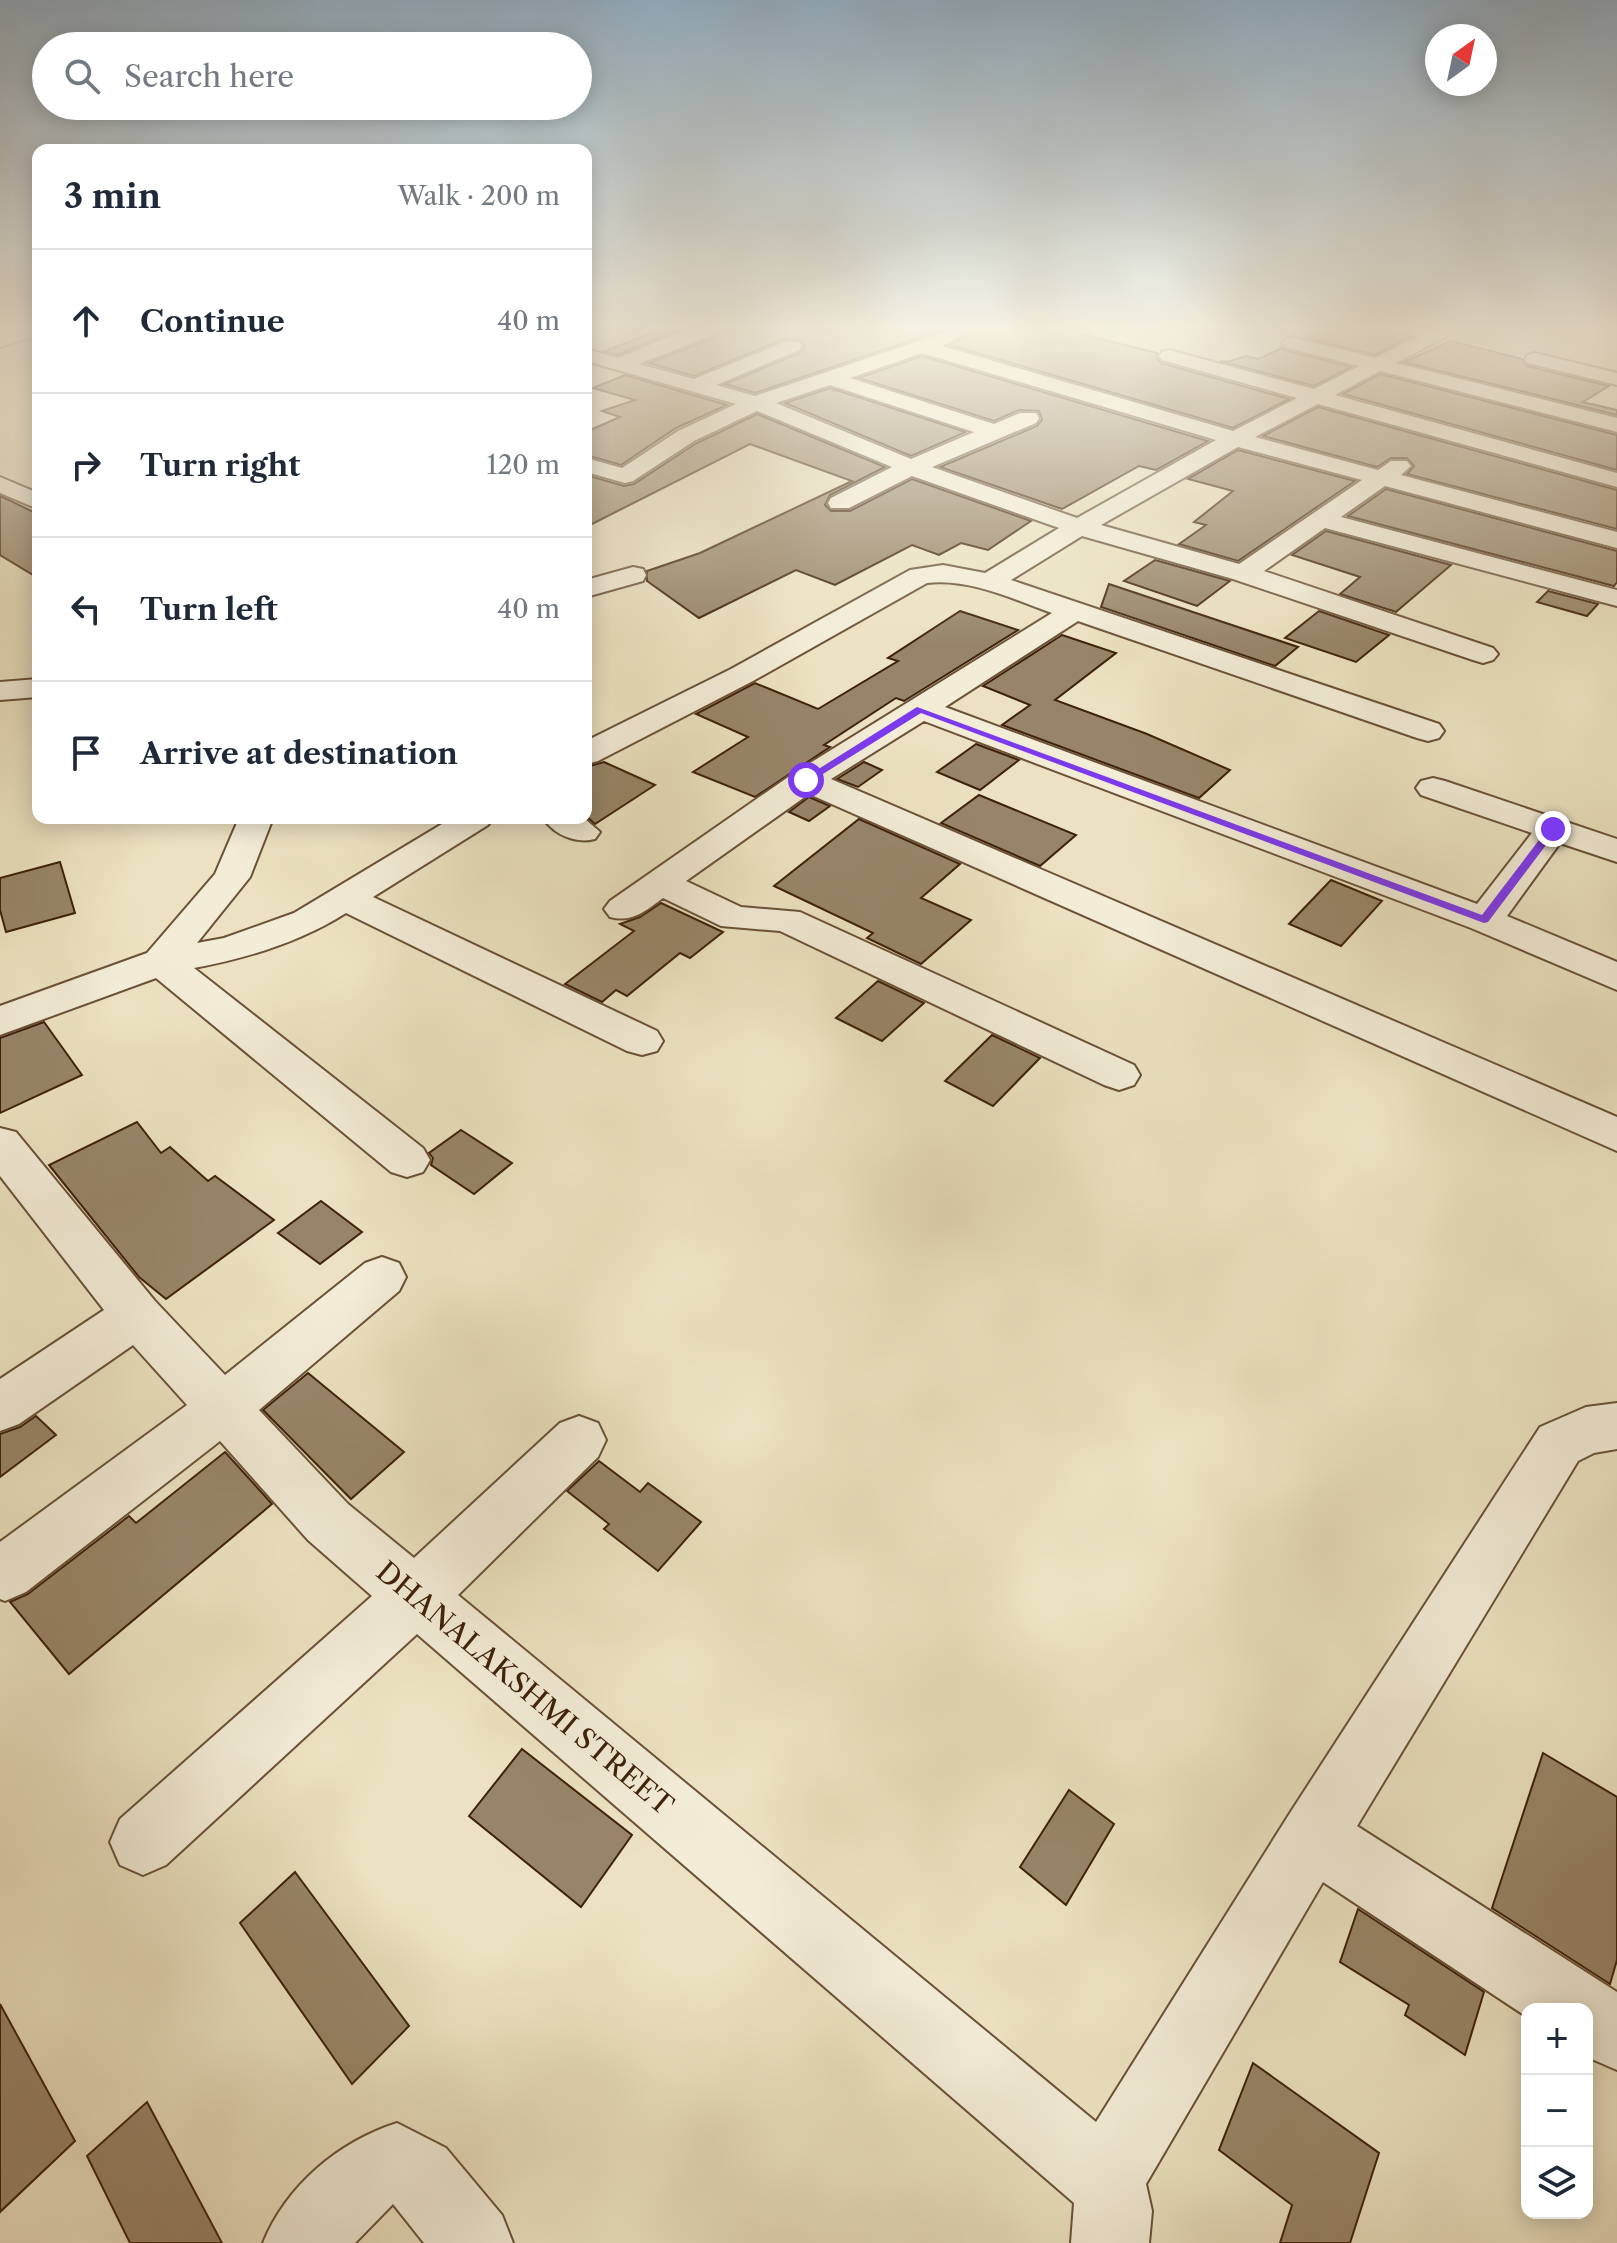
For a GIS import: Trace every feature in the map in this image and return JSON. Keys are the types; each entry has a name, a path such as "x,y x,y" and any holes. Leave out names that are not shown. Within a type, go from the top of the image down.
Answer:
{"street":[{"path":"599,490 689,435"},
{"path":"833,435 911,467 1079,527 1243,573 1483,654"},
{"path":"840,503 911,467 989,435"},
{"path":"1220,435 1617,540"},
{"path":"989,582 1079,527 1243,435"},
{"path":"1243,573 1445,435"},
{"path":"1453,435 1617,480"},
{"path":"592,467 625,476"},
{"path":"0,484 32,499"},
{"path":"1321,519 1617,598"},
{"path":"592,751 742,675 920,576 943,573 989,582 1428,731"},
{"path":"592,587 633,575"},
{"path":"623,909 806,780 1073,612"},
{"path":"0,691 32,688"},
{"path":"921,709 1484,920 1617,977"},
{"path":"806,780 1617,1135"},
{"path":"1433,788 1617,851"},
{"path":"161,962 232,877 254,824"},
{"path":"0,1021 161,962 232,949 307,921 466,824"},
{"path":"1484,920 1553,829"},
{"path":"662,884 734,918 787,920 1119,1075"},
{"path":"345,898 642,1041"},
{"path":"161,962 407,1160"},
{"name":"DHANALAKSHMI STREET","path":"0,1144 137,1315 328,1522 416,1596 1107,2211"},
{"path":"5,1573 223,1408 382,1277"},
{"path":"0,1408 137,1315"},
{"path":"1107,2211 1313,1836 1559,1444 1586,1431 1617,1426"},
{"path":"143,1842 416,1596 579,1440"},
{"path":"1313,1836 1570,2003"},
{"path":"1593,2019 1617,2034"},
{"path":"302,2243 365,2178 384,2164 397,2161 419,2175 474,2243"}],"building":[{"path":"592,435 666,435 621,465 592,457"},
{"path":"714,435 807,435 885,467 830,495 825,505 831,511 850,511 912,479 1031,521 988,550 961,543 939,555 912,545 835,585 796,570 699,618 647,581 647,571 700,553 852,481 750,444 592,524 592,477 624,486 634,484"},
{"path":"860,435 960,435 911,456"},
{"path":"1016,435 1187,435 1208,441 1156,470 1139,466 1062,509 940,467"},
{"path":"1418,435 1617,490 1617,529 1407,474 1414,466 1407,458 1391,458 1377,467 1263,436"},
{"path":"1490,435 1617,435 1617,470"},
{"path":"1238,450 1355,481 1238,561 1179,544 1206,525 1194,522 1233,491 1188,479"},
{"path":"1386,489 1617,551 1617,582 1614,586 1348,516"},
{"path":"0,496 32,511 32,574 0,555"},
{"path":"1326,531 1451,565 1396,612 1340,594 1360,577 1292,555"},
{"path":"1155,560 1230,581 1197,606 1124,581"},
{"path":"1109,584 1298,647 1275,666 1101,607"},
{"path":"1548,591 1598,604 1587,616 1537,602"},
{"path":"960,611 1018,630 904,701 896,698 824,745 830,747 755,797 693,772 748,737 696,714 755,683 818,709 898,661 888,658"},
{"path":"1319,611 1389,635 1356,662 1285,638"},
{"path":"1062,635 1116,653 1055,700 1147,734 1230,770 1199,798 1002,725 1030,705 983,686"},
{"path":"976,744 1019,760 980,790 937,772"},
{"path":"604,762 655,785 595,824 592,821 592,765"},
{"path":"864,762 882,770 858,787 837,779"},
{"path":"979,795 1076,835 1040,866 941,823"},
{"path":"809,797 830,806 809,821 789,812"},
{"path":"859,819 960,864 921,898 971,920 921,964 867,938 873,933 774,886"},
{"path":"60,862 75,913 6,932 0,910 0,878"},
{"path":"1331,880 1382,901 1341,946 1289,924"},
{"path":"661,903 723,932 690,958 680,953 627,996 616,990 602,1002 565,984 634,931 620,924 640,917"},
{"path":"878,981 924,1003 882,1041 836,1018"},
{"path":"44,1022 82,1075 0,1113 0,1038"},
{"path":"992,1035 1040,1058 993,1106 945,1081"},
{"path":"137,1122 161,1153 170,1147 208,1181 215,1176 274,1220 166,1299 139,1277 49,1165"},
{"path":"461,1130 512,1163 474,1194 431,1165 433,1158 429,1153"},
{"path":"321,1201 362,1232 320,1264 278,1233"},
{"path":"308,1373 404,1452 351,1499 263,1410"},
{"path":"36,1416 56,1435 0,1477 0,1434 20,1427"},
{"path":"225,1452 272,1504 69,1674 10,1602 28,1594 129,1516 136,1523"},
{"path":"599,1461 640,1492 648,1483 701,1522 658,1571 604,1529 609,1524 567,1491"},
{"path":"522,1749 632,1835 581,1907 469,1816"},
{"path":"1543,1753 1617,1797 1617,1960 1610,1984 1492,1908"},
{"path":"1069,1790 1114,1824 1066,1905 1020,1867"},
{"path":"295,1872 409,2026 352,2084 240,1923"},
{"path":"1358,1909 1484,1992 1465,2055 1405,2015 1409,2005 1340,1962"},
{"path":"0,2004 75,2141 0,2212"},
{"path":"1253,2063 1379,2153 1350,2243 1280,2243 1292,2205 1219,2150"},
{"path":"147,2102 222,2243 130,2243 87,2156"}],"route":[{"path":"806,780 921,709 1484,920 1553,829"}]}
